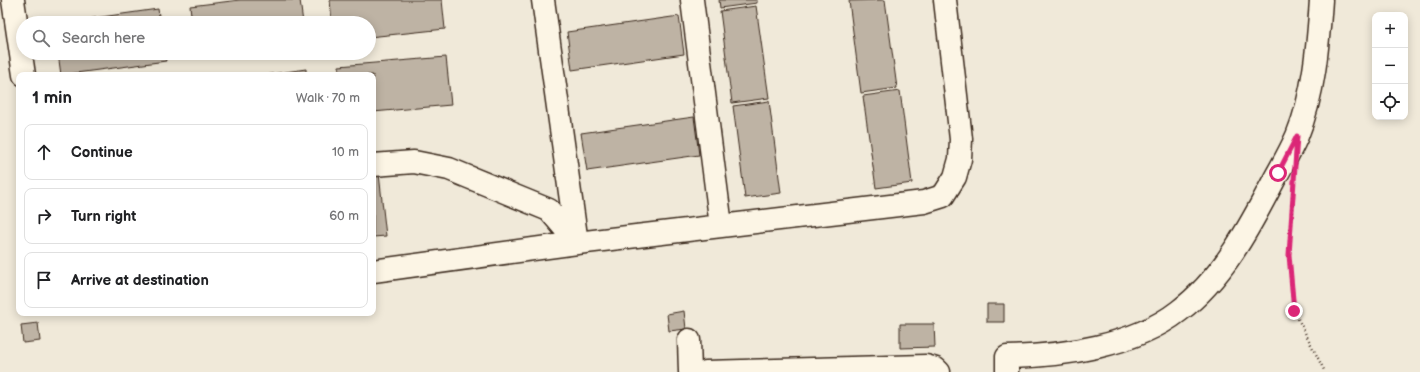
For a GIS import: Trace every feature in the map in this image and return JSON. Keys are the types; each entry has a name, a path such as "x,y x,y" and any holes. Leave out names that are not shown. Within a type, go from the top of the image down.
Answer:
{"lane":[{"path":"13,0 16,20"},
{"path":"543,0 577,243"},
{"path":"692,0 721,226"},
{"path":"376,271 577,243 924,202 943,196 955,177 960,159 961,139 945,0"},
{"path":"1007,372 1007,357 1039,356 1105,345 1150,328 1180,311 1214,278 1249,227 1297,136 1308,98 1319,33 1321,0"},
{"path":"22,60 24,72"},
{"path":"376,164 414,162 449,169 548,210 577,243"},
{"path":"689,340 690,372"},
{"path":"706,372 926,366 936,368 939,372"}],"path":[{"path":"1294,184 1289,255 1294,311 1325,372"}],"building":[{"path":"240,0 300,0 302,16 191,16 190,6"},
{"path":"330,0 442,0 445,29 376,36 376,16 331,16"},
{"path":"719,0 757,0 757,3 720,8"},
{"path":"885,0 897,88 861,93 849,1"},
{"path":"756,6 769,98 732,103 720,11"},
{"path":"158,9 159,16 108,16"},
{"path":"679,16 684,54 572,70 567,32"},
{"path":"446,57 451,105 376,112 376,72 340,72 339,66"},
{"path":"59,60 166,61 84,72 61,72"},
{"path":"306,69 306,72 286,72"},
{"path":"900,91 912,183 876,188 863,96"},
{"path":"769,101 781,193 745,198 733,106"},
{"path":"694,117 699,155 587,171 581,133"},
{"path":"376,174 379,174 386,236 376,237"},
{"path":"987,304 1004,304 1004,322 987,322"},
{"path":"684,311 686,329 669,331 667,314"},
{"path":"38,323 40,341 23,343 21,325"},
{"path":"900,324 934,324 935,347 900,348"}],"route":[{"path":"1278,173 1297,136 1289,255 1294,311"}]}
